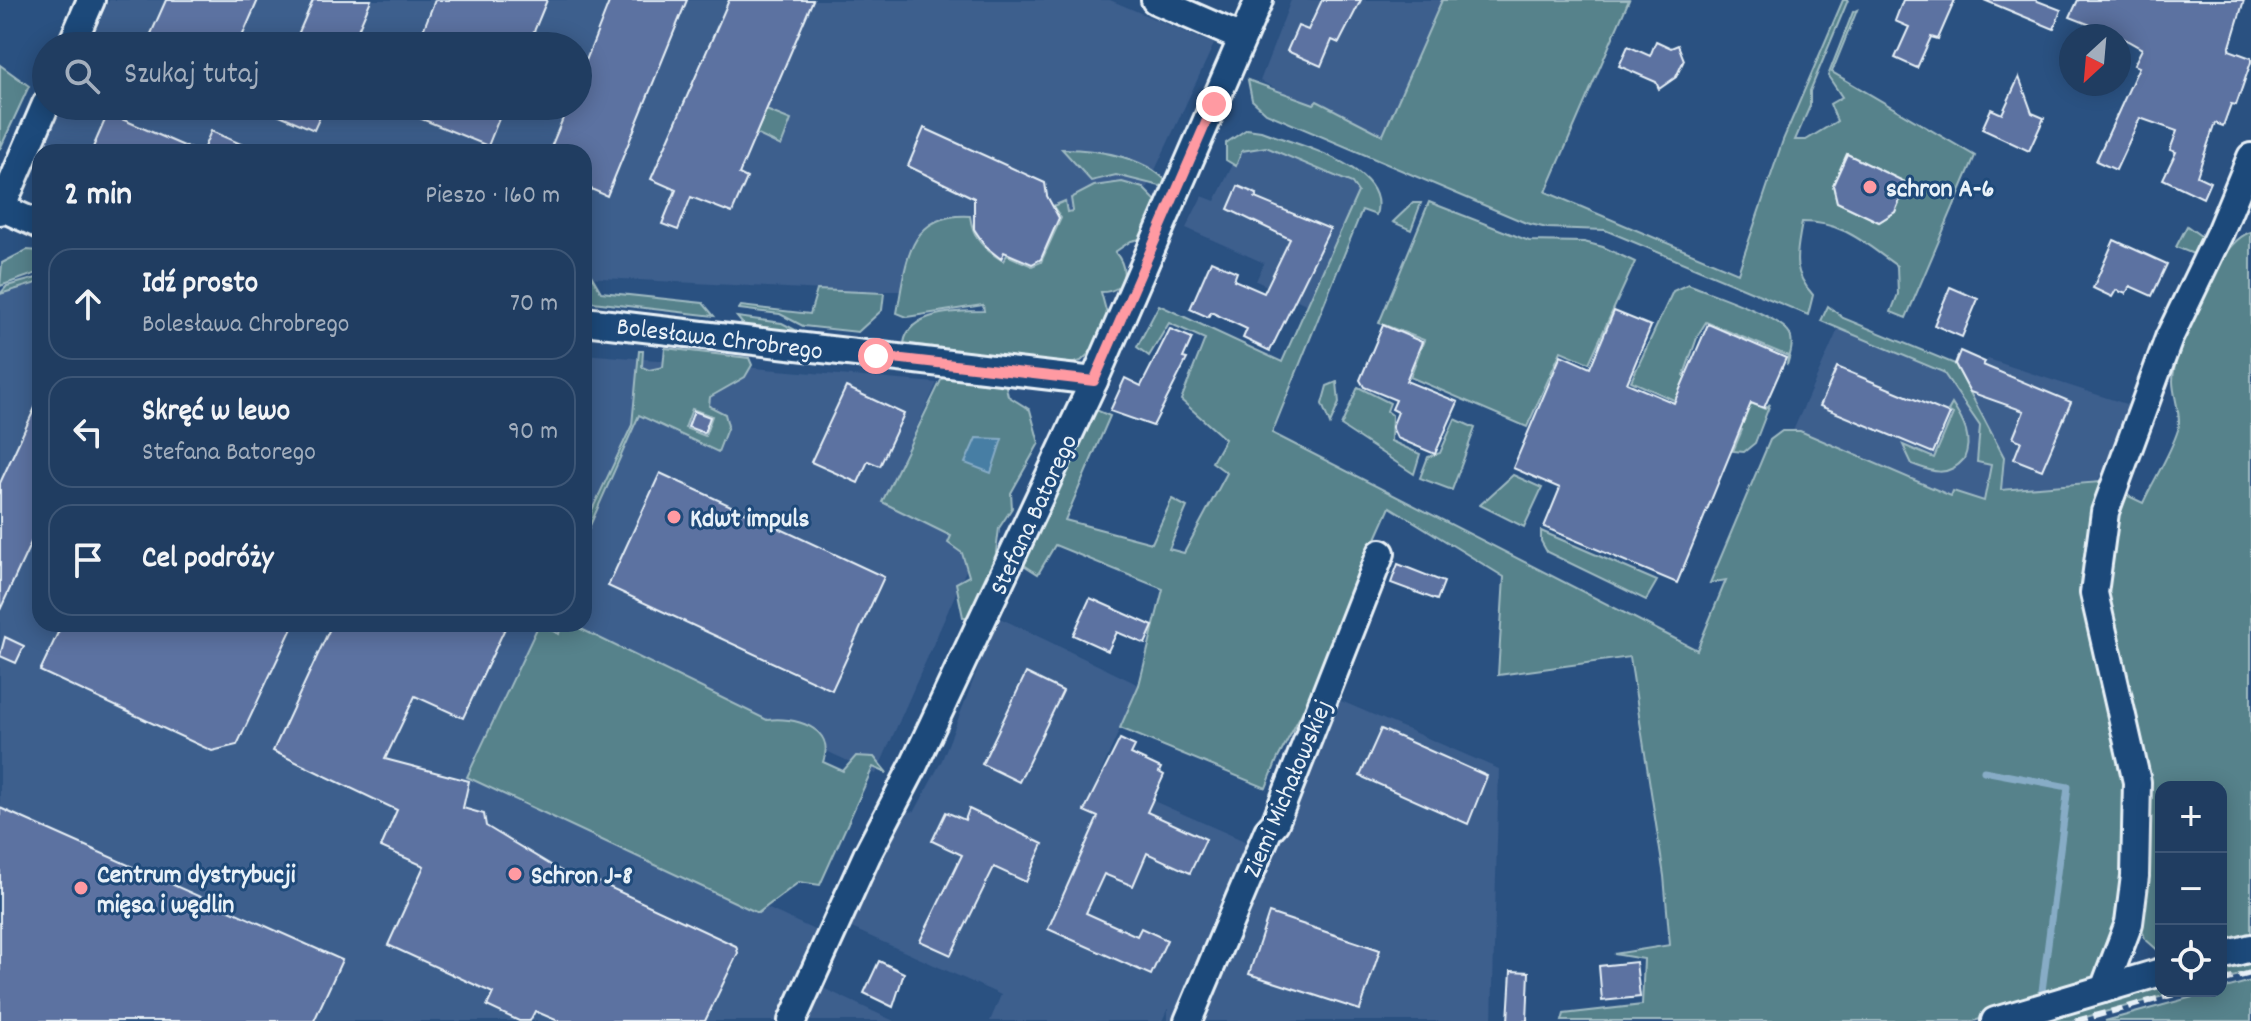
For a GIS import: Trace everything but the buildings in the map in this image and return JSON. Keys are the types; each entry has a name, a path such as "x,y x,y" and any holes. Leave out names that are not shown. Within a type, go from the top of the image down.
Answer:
{"street":[{"path":"77,32 91,0"},
{"path":"1155,0 1242,38"},
{"name":"Stefana Batorego","path":"792,1021 867,855 913,767 1094,381 1259,0"},
{"path":"32,222 1,209 39,120"},
{"path":"2104,989 2129,923 2135,876 2137,782 2094,593 2105,512 2169,338 2220,232 2251,157"},
{"name":"Bolesława Chrobrego","path":"592,322 1094,381"},
{"name":"Ziemi Michałowskiej","path":"1188,1021 1268,831 1275,823 1381,553"},
{"path":"2227,954 2251,948"},
{"path":"1995,1021 2155,974"}],"shaded area":[{"path":"109,0 1110,0 1214,44 1120,245 1022,291 843,291 592,277 592,144 45,143 56,120 592,120 592,32 95,32"},
{"path":"1291,0 1442,0 1381,139 1260,81"},
{"path":"1269,142 1350,175 1359,189 1308,305 1256,281 1264,263 1186,228 1202,196 1215,201 1241,148"},
{"path":"32,281 32,632 538,632 471,770 825,935 785,1021 0,1021 0,291"},
{"path":"1843,318 1955,364 1966,384 1988,359 2132,406 2098,481 2001,490 1996,519 1792,433"},
{"path":"592,355 937,383 884,499 978,543 876,774 569,632 592,632"},
{"path":"976,438 1002,439 991,473 965,463"},
{"path":"998,617 1139,685 1099,777 1272,853 1339,700 1499,769 1492,1021 1168,1021 1168,1008 1162,1021 990,1021 1001,995 847,926 902,813 915,811 942,760"},
{"path":"819,986 894,1021 802,1021"}],"green space":[{"path":"1442,0 1629,0 1546,192 1738,273 1783,140 1843,0 1848,0 1810,91 1810,106 1795,140 1806,140 1837,121 1830,104 1842,97 1828,76 1853,12 1857,10 1832,72 1975,156 1906,318 1891,312 1898,294 1897,266 1842,230 1802,222 1797,261 1801,277 1813,295 1808,315 1605,230 1547,228 1526,223 1266,113 1252,100 1248,80 1314,104 1317,101 1383,135","holes":["1847,154 1907,183 1895,212 1879,222 1837,202 1833,185"]},
{"path":"0,65 29,86 0,149"},
{"path":"766,110 791,120 781,146 756,134"},
{"path":"1247,129 1261,131 1337,160 1369,183 1377,198 1376,215 1362,210 1272,433 1697,650 1726,580 1710,583 1770,440 1782,431 1800,431 1951,496 1953,491 1984,501 1991,465 1977,462 1980,426 1943,372 1821,321 1828,306 1843,318 1955,364 2004,457 2001,490 2112,481 2089,593 2131,790 2123,924 2093,981 1974,1021 1562,1021 1564,1014 1642,1005 1644,959 1614,954 1670,945 1664,876 1630,657 1498,675 1504,577 1390,507 1346,606 1341,639 1277,760 1266,788 1120,728 1139,685 1163,589 1055,545 1038,574 1024,565 1094,409 1110,416 1065,520 1152,543 1172,499 1187,507 1169,549 1184,553 1227,473 1212,462 1225,439 1181,400 1205,339 1169,323 1149,356 1137,347 1159,305 1282,362 1358,192 1352,183 1266,147 1242,151 1236,166 1226,160 1226,143"},
{"path":"1062,149 1107,153 1138,162 1152,169 1172,189 1116,175 1091,181"},
{"path":"1122,182 1143,188 1156,201 1149,237 1131,241 1115,252 1122,265 1123,278 1116,288 1101,292 1108,318 1102,341 1081,361 1067,365 904,343 915,324 925,319 949,313 984,311 983,305 907,317 897,313 907,260 913,245 933,223 949,217 970,216 980,243 990,252 1003,261 1007,255 1032,266 1041,262 1061,218 1053,206 1065,201 1067,212 1073,211 1071,198 1094,186"},
{"path":"1429,202 1529,241 1584,242 1635,262 1589,363 1561,351 1527,427 1410,377 1424,340 1379,323"},
{"path":"1413,203 1421,203 1411,230 1393,222"},
{"path":"2187,226 2205,239 2196,255 2176,247"},
{"path":"2251,232 2251,942 2227,948 2227,781 2155,781 2155,948 2145,939 2140,922 2143,779 2100,588 2122,493 2143,503 2178,430 2173,381 2180,345 2189,321 2211,274 2238,240"},
{"path":"32,250 32,275 0,286 2,263"},
{"path":"592,277 601,292 703,303 714,316 592,302"},
{"path":"32,279 32,284 0,294 7,286"},
{"path":"1688,284 1759,313 1784,327 1790,334 1792,346 1787,365 1788,356 1706,322 1698,335 1684,375 1765,409 1770,404 1755,443 1744,452 1733,451 1742,430 1631,381 1673,291"},
{"path":"817,290 884,293 882,310 858,332 803,326 780,314 739,309 741,306 810,314"},
{"path":"737,317 782,323 803,334 746,328"},
{"path":"665,348 749,358 752,365 745,377 710,397 709,406 725,414 728,426 718,452 639,415 592,521 592,510 632,425 639,351 643,351 642,367 649,370 663,367","holes":["692,409 712,416 705,436 685,428"]},
{"path":"945,372 1005,382 1008,396 1030,410 1039,443 1011,493 1012,508 999,528 995,561 970,617 963,617 956,583 969,576 962,553 948,543 951,536 882,502"},
{"path":"1337,382 1339,403 1330,424 1322,404 1327,386"},
{"path":"1358,387 1390,403 1387,411 1392,415 1391,441 1420,454 1414,474 1341,426"},
{"path":"1952,404 1966,430 1968,444 1964,459 1952,469 1940,472 1912,464 1903,445 1934,458 1953,414 1948,411"},
{"path":"1455,419 1475,428 1452,490 1420,478 1428,457 1440,453"},
{"path":"1513,475 1542,488 1524,527 1480,505"},
{"path":"1541,531 1657,581 1646,600 1547,552 1541,541"},
{"path":"535,632 587,632 767,720 788,720 810,726 824,740 826,750 823,762 843,771 856,756 874,757 887,773 873,767 820,885 799,882 758,913 467,777"},
{"path":"2251,959 2251,972 2227,978 2227,965"},
{"path":"2251,981 2251,1021 2105,1021 2193,997 2227,997 2227,988"},
{"path":"2155,985 2155,997 2160,997 2071,1021 2022,1021"}],"waterway":[{"path":"1984,771 2068,787 2042,991"}],"railway":[{"path":"2227,979 2251,973"},
{"path":"2076,1021 2164,997"}],"place":[{"name":"schron A-6","path":"1870,187"},
{"name":"Kdwt impuls","path":"674,517"},
{"name":"Schron J-8","path":"515,874"},
{"name":"Centrum dystrybucji mięsa i wędlin","path":"81,888"}],"route":[{"path":"876,356 1094,381 1214,104"}]}
